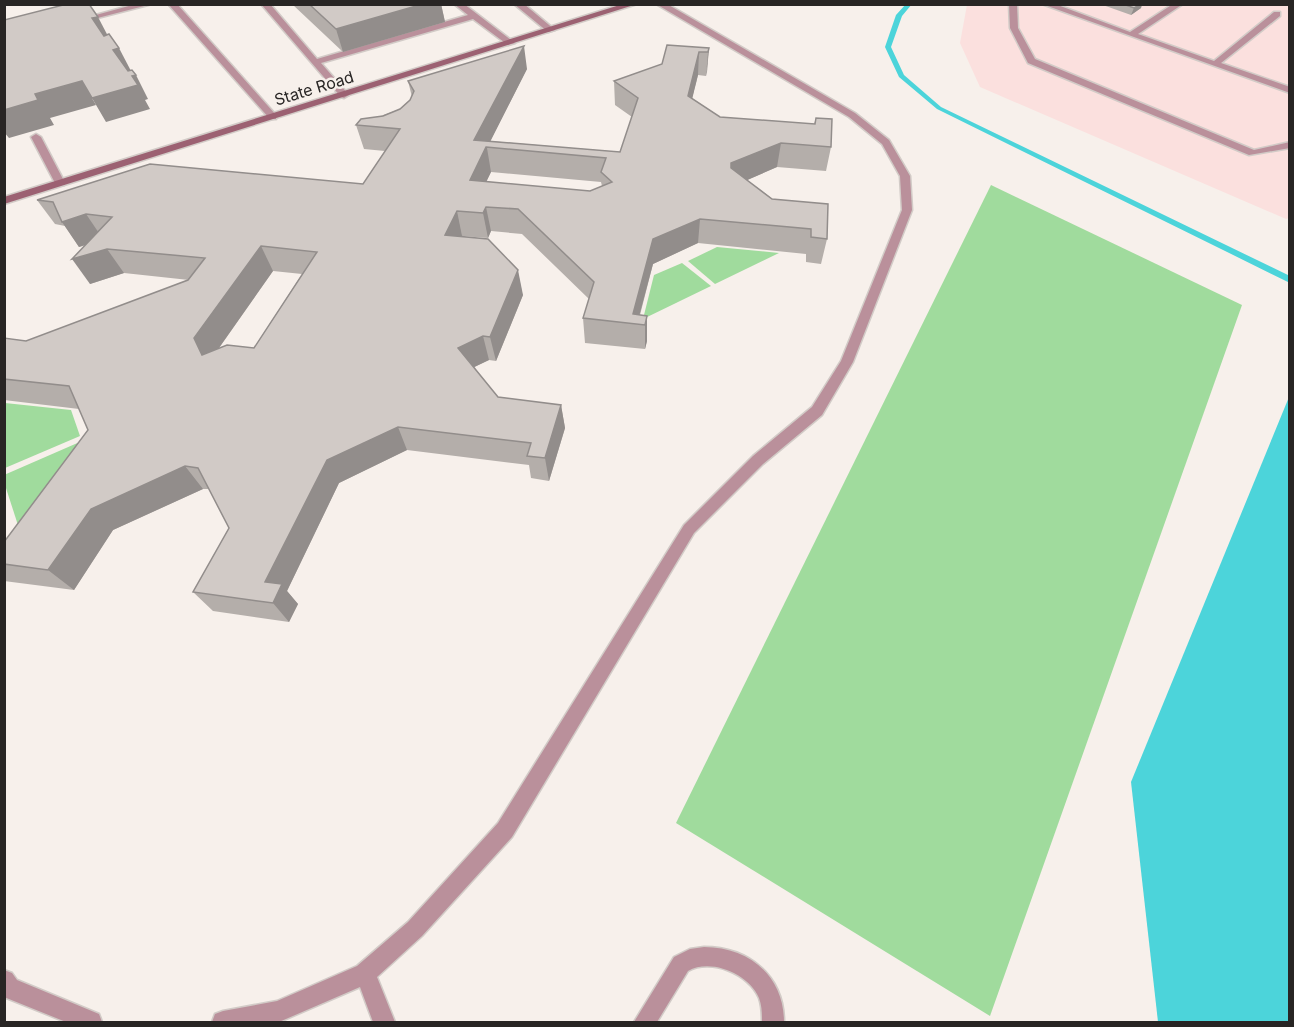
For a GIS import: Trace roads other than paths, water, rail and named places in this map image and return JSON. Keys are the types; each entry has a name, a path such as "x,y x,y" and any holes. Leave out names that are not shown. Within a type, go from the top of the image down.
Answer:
{"main road":[{"name":"State Road","path":"4,201 633,4"}],"lane":[{"path":"70,23 148,4"},
{"path":"172,4 273,117"},
{"path":"265,4 344,95"},
{"path":"458,4 511,43"},
{"path":"518,4 551,30"},
{"path":"223,1023 278,1012 365,974 415,929 505,831 689,529 758,460 817,411 847,362 907,210 905,176 886,142 852,115 660,4"},
{"path":"1013,4 1014,28 1031,62 1252,153 1290,145"},
{"path":"1046,4 1215,64 1288,87"},
{"path":"1131,35 1179,4"},
{"path":"1215,64 1276,14"},
{"path":"315,62 474,16"},
{"path":"36,136 60,183"},
{"path":"645,1023 681,964 698,957 724,957 751,970 766,988 774,1009 772,1023"},
{"path":"365,974 384,1023"},
{"path":"4,981 9,987 91,1023"}],"water":[{"path":"1289,397 1289,1022 1158,1022 1131,782"}],"waterway":[{"path":"910,4 899,15 888,47 901,76 939,108 1290,280"}]}
